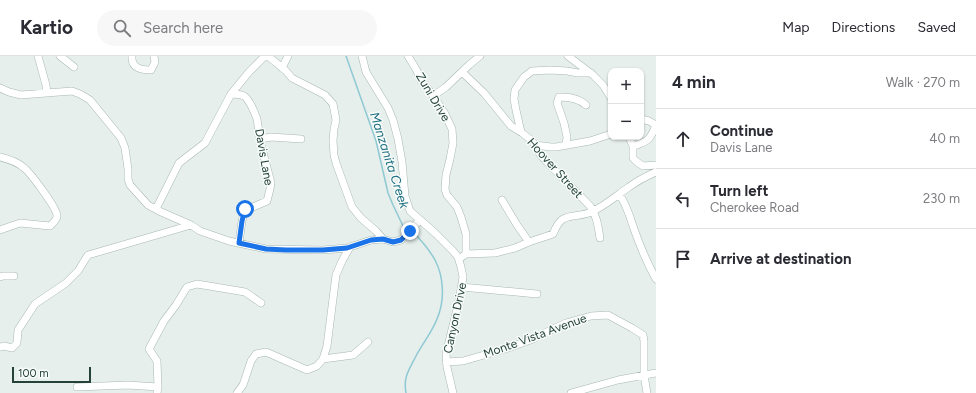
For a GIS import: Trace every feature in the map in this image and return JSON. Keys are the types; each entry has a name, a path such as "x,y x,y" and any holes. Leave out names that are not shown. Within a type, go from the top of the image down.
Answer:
{"street":[{"path":"38,56 47,92"},
{"path":"60,56 74,68"},
{"path":"132,56 137,68 142,70 151,70 155,62 154,56"},
{"path":"156,209 179,164 206,142 231,94 248,72 265,56"},
{"path":"268,56 292,78 325,95 333,104 336,120 333,141 334,155 352,207 383,239"},
{"path":"282,68 288,56"},
{"path":"362,56 366,72 388,108 393,120 402,162 405,196 410,211 435,233 459,259 466,254 496,253 515,248 553,234 563,219 573,216 586,215 608,203 630,186 656,172"},
{"name":"Zuni Drive","path":"408,56 421,80 445,114 452,129 453,143 446,175 445,189 447,195 457,207 461,217 466,234 466,254"},
{"path":"433,96 446,87 480,56"},
{"path":"568,56 591,73 603,85 608,93"},
{"path":"521,132 514,100 515,90 524,77 532,71 550,70 591,73"},
{"name":"Hoover Street","path":"462,72 484,94 511,126 521,132 536,145 540,154 547,162 590,206 598,224 600,238"},
{"path":"0,88 21,96 47,92 72,91 90,100 121,138 125,148 128,179 130,184 148,205 191,225 200,231 239,243 266,249 323,250 347,248 371,240 383,239 393,242 401,240 420,220"},
{"name":"Davis Lane","path":"231,94 245,96 257,119 260,139 271,183 267,201 245,209 239,243"},
{"path":"566,145 567,137 557,103 559,97 566,97 581,101 586,105"},
{"path":"633,146 645,142 652,135 656,125 644,120"},
{"path":"536,145 556,147 590,141 608,135"},
{"path":"260,139 271,137 302,139"},
{"path":"630,140 633,146 633,158 637,162 643,166 656,165"},
{"path":"0,157 24,167 54,206 57,215 56,221 50,226 20,223 0,230"},
{"path":"619,194 627,208 646,260 656,279"},
{"path":"502,200 529,242"},
{"path":"0,347 4,346 12,348 17,343 18,330 35,304 66,284 78,271 88,255 191,225"},
{"path":"237,393 243,385 256,354 266,352 307,370 317,366 323,360 327,346 336,275 350,247"},
{"name":"Canyon Drive","path":"453,393 446,362 446,354 463,277 459,259"},
{"path":"2,276 14,276"},
{"path":"77,387 128,385 157,390 157,361 149,349 164,321 187,287 197,284 245,292 261,303"},
{"path":"461,287 538,294"},
{"name":"Monte Vista Avenue","path":"446,362 463,361 505,349 533,339 566,324 591,316 608,315 643,335 644,375"},
{"path":"323,360 353,355 368,342"},
{"path":"571,393 618,380 656,373"},
{"path":"644,375 647,393"}],"waterway":[{"name":"Manzanita Creek","path":"346,56 376,141 388,193 403,226 409,229"},
{"name":"Manzanita Creek","path":"406,393 405,382 407,374 435,324 440,312 442,297 442,281 435,260 424,244 412,231"}],"route":[{"path":"245,209 239,243 266,249 323,250 347,248 371,240 383,239 393,242 401,240 410,231"}]}
